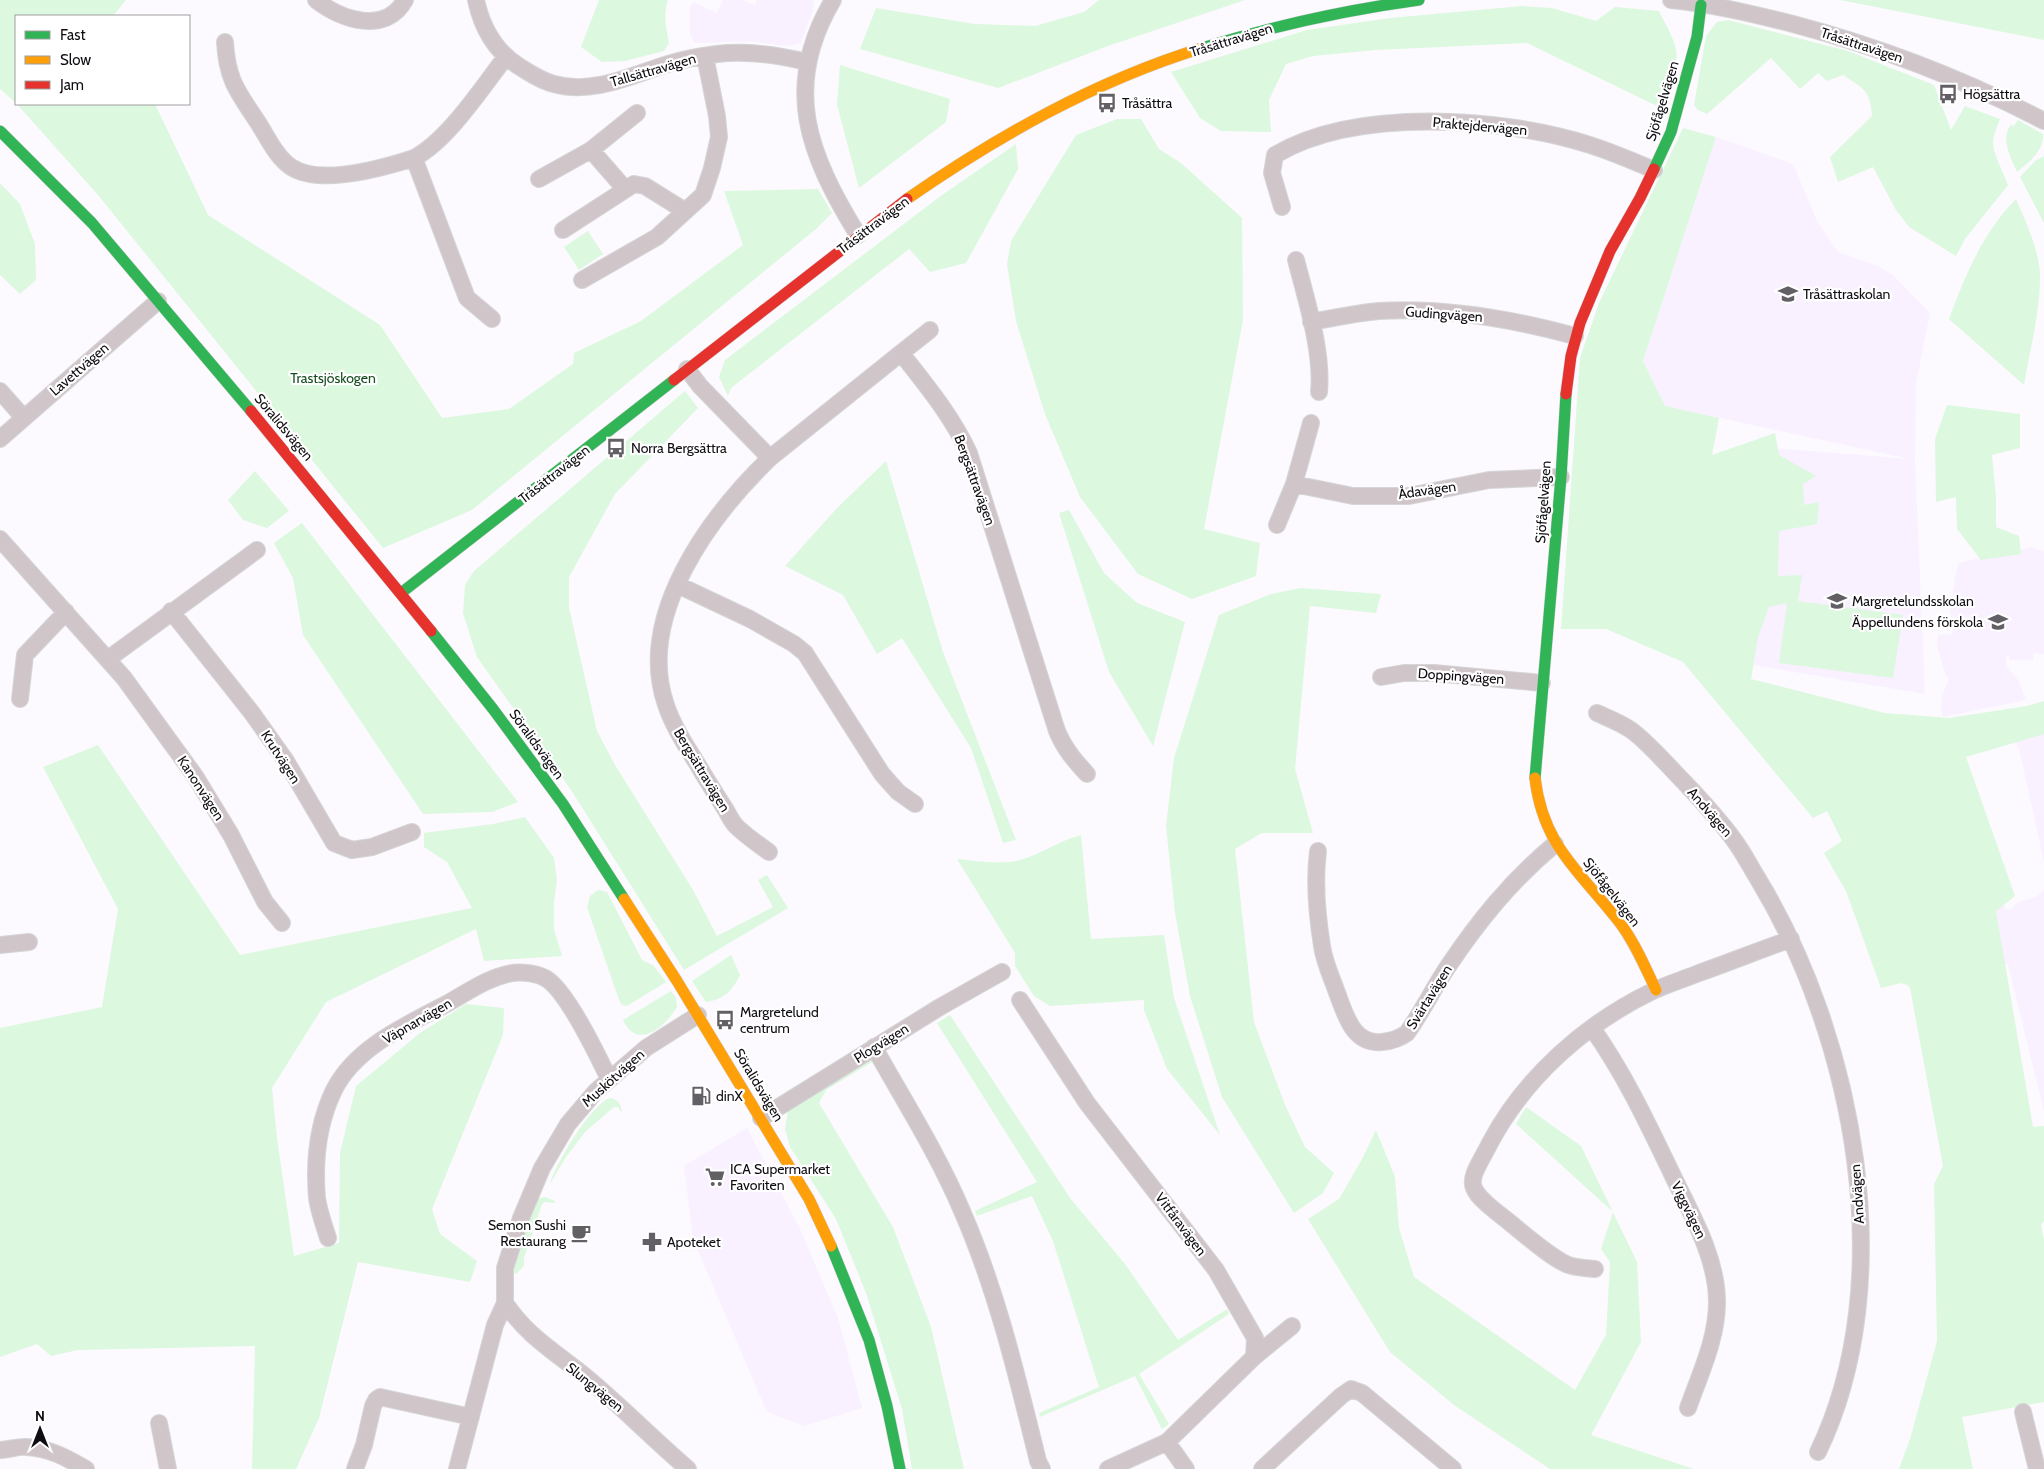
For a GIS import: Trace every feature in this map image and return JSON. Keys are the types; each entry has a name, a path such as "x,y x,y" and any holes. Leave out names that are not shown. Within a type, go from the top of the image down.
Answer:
{"street":[{"path":"316,0 338,14 365,22 382,20 394,14 400,9 405,0"},
{"name":"Tallsättravägen","path":"476,0 488,34 505,58 547,82 579,88 601,85 671,63 705,56 747,53 807,62"},
{"path":"833,0 807,62 806,110 812,144 824,174 858,235"},
{"name":"Tråsättravägen","path":"401,593 686,369 788,293 858,235 936,180 1027,123 1093,91 1150,67 1220,42 1280,25 1340,12 1419,0"},
{"name":"Tråsättravägen","path":"1671,0 1701,4 1784,22 1891,54 1964,82 2044,121"},
{"name":"Sjöfågelvägen","path":"1656,990 1640,956 1621,924 1555,844 1541,816 1535,790 1542,683 1560,477 1564,398 1576,336 1610,251 1654,170 1674,124 1697,37 1701,4"},
{"path":"225,42 229,73 238,93 279,155 291,167 306,174 329,175 357,172 414,158 425,152 442,137 505,58"},
{"path":"582,280 657,237 703,195 712,168 718,137 717,116 705,56"},
{"path":"539,180 591,150 637,113"},
{"name":"Praktejdervägen","path":"1282,207 1272,174 1275,155 1305,140 1341,131 1378,125 1456,122 1522,129 1590,145 1654,170"},
{"name":"Söralidsvägen","path":"0,131 92,223 158,301 401,593 493,709 562,804 698,1014 809,1199 856,1304 879,1373 900,1469"},
{"path":"591,150 625,189"},
{"path":"414,158 467,298 492,319"},
{"path":"563,230 634,184 645,186 685,212"},
{"path":"1296,260 1311,322 1321,378 1319,392"},
{"name":"Lavettvägen","path":"0,439 158,301"},
{"name":"Gudingvägen","path":"1311,322 1380,311 1446,312 1492,318 1576,336"},
{"path":"902,353 930,330"},
{"name":"Bergsättravägen","path":"769,852 735,825 681,738 666,705 659,676 660,643 666,612 691,556 729,502 770,458 902,353 953,422 965,444 1057,731 1063,745 1072,758 1087,774"},
{"path":"686,369 770,458"},
{"path":"0,391 23,417"},
{"path":"1277,525 1294,484 1311,423"},
{"name":"Ådavägen","path":"1294,484 1353,496 1409,496 1489,480 1560,477"},
{"name":"Kanonvägen","path":"0,539 124,678 195,776 231,835 265,902 282,924"},
{"path":"108,659 171,611 257,550"},
{"path":"678,585 750,619 794,644 805,653 882,774 898,792 915,804"},
{"name":"Krutvägen","path":"171,611 252,713 286,762 334,844 352,850 372,847 412,832"},
{"path":"20,699 25,655 66,612"},
{"name":"Doppingvägen","path":"1381,677 1415,672 1542,683"},
{"name":"Andvägen","path":"1598,713 1631,730 1722,823 1736,842 1779,913 1819,1004 1841,1081 1853,1142 1860,1247 1853,1348 1831,1426 1818,1452"},
{"name":"Svärtavägen","path":"1318,851 1316,870 1322,949 1347,1019 1360,1038 1378,1043 1399,1039 1407,1033 1446,969 1481,919 1502,894 1555,844"},
{"path":"1595,1269 1577,1267 1557,1258 1486,1204 1476,1194 1472,1185 1475,1173 1506,1116 1555,1058 1608,1016 1656,990 1791,939"},
{"path":"0,945 29,942"},
{"name":"Plogvägen","path":"761,1118 1002,972"},
{"name":"Väpnarvägen","path":"328,1238 318,1198 317,1163 320,1137 329,1103 335,1089 350,1067 379,1042 415,1021 491,979 505,974 533,974 544,977 555,985 568,1005 597,1054 609,1079"},
{"name":"Vitfåravägen","path":"1020,1000 1087,1103 1216,1270 1254,1338 1254,1357"},
{"name":"Muskötvägen","path":"457,1469 495,1325 504,1303 504,1278 507,1260 521,1218 542,1168 573,1117 609,1079 646,1048 698,1014"},
{"name":"Viggvägen","path":"1592,1028 1629,1087 1705,1244 1717,1300 1716,1317 1708,1352 1688,1408"},
{"path":"874,1048 938,1161 962,1211 991,1288 1007,1338 1038,1461 1042,1469"},
{"name":"Slungvägen","path":"504,1303 532,1336 585,1377 671,1462 688,1469"},
{"path":"1108,1469 1167,1442 1254,1357 1292,1326"},
{"path":"1262,1469 1351,1389 1362,1392 1453,1469"},
{"path":"355,1469 364,1445 376,1400 380,1397 471,1417"},
{"path":"2023,1412 2037,1469"},
{"path":"159,1423 168,1469"},
{"path":"1167,1442 1186,1469"},
{"path":"0,1450 26,1446 36,1448 57,1453 86,1469"}],"shaded area":[{"path":"723,0 743,0 755,5 757,0 814,0 812,12 801,42 795,45 784,46 750,41 694,43 690,33 690,8 693,2 717,13"},
{"path":"1716,137 1793,164 1817,221 1838,252 1878,266 1893,275 1930,313 1916,384 1915,460 1925,694 1747,664 1748,446 1910,459 1665,406 1643,361"},
{"name":"Äppellundens förskola","path":"2032,547 2044,552 2044,654 2033,653 2033,660 2009,660 2009,656 2006,656 2006,665 2018,680 2026,700 1943,717 1941,707 1942,695 1949,680 1937,646 1938,635 1953,634 1950,609 1958,563"},
{"path":"2044,717 2044,862 2019,748 2012,740 1993,743 1993,749 1950,757"},
{"path":"2044,890 2044,1112 2008,964 2001,965 1987,913 2004,905 2006,910 2011,909 2018,902 2036,897"},
{"path":"747,1128 800,1229 838,1318 862,1408 804,1426 767,1412 693,1239 684,1166"}],"green space":[{"path":"0,0 126,0 114,15 15,15 15,102 0,89"},
{"path":"599,0 668,0 665,16 669,43 664,51 625,61 602,62 581,47"},
{"path":"1099,0 1245,0 1108,46 998,88 860,49 876,8 975,24 1035,26 1084,12"},
{"path":"1840,0 2044,0 2044,40"},
{"path":"1522,6 1552,8 1596,21 1615,7 1659,11 1673,39 1677,57 1659,107 1527,43 1376,50 1313,56 1286,64 1269,100 1271,132 1221,131 1200,118 1171,72 1307,30 1390,18"},
{"path":"1728,20 1848,51 1934,85 1951,130 1965,106 2000,119 1995,131 1993,147 2008,185 1965,239 1956,256 1909,227 1896,210 1873,167 1838,182 1830,157 1872,116 1870,101 1865,91 1843,75 1827,81 1818,73 1800,89 1771,58 1707,114 1698,110 1694,105 1706,36 1717,22"},
{"path":"840,65 950,99 946,122 859,188 837,105"},
{"name":"Trastsjöskogen","path":"18,105 155,105 208,215 380,325 442,418 509,409 573,364 574,353 641,321 743,245 724,191 818,189 832,213 816,229 472,510 383,548 98,195"},
{"path":"1117,119 1141,119 1159,149 1181,163 1242,218 1243,320 1204,529 1260,543 1256,576 1192,599 1138,574 1080,497 1045,414 1016,321 1007,264 1011,241 1076,135"},
{"path":"2018,120 2043,134 2043,140 2031,160 2017,172 2007,148 2006,135 2012,124 2013,127"},
{"path":"1683,128 1716,137 1643,361 1665,406 1719,418 1712,455 1775,433 1779,455 1816,476 1803,484 1804,505 1819,502 1817,524 1779,531 1778,576 1802,575 1798,601 1903,615 1893,678 1779,663 1787,603 1769,607 1758,637 1751,679 1885,713 1949,718 2027,706 2044,701 2044,734 1966,757 2015,896 1996,911 2033,1127 2044,1126 2044,1221 2041,1225 2044,1239 2044,1402 1962,1417 1973,1469 1899,1469 1910,1439 1937,1341 1934,1184 1943,1166 1910,988 1901,983 1881,988 1846,891 1824,853 1842,841 1827,811 1813,818 1683,662 1606,629 1561,629 1580,358 1599,303"},
{"path":"1016,144 1018,169 966,263 930,272 909,249 731,388 728,396 719,377 725,360 942,195"},
{"path":"2044,156 2044,223 2020,177 2035,161"},
{"path":"0,183 20,204 35,244 36,280 20,294 0,275"},
{"path":"2016,199 2035,247 2040,277 2037,318 2024,385 1949,319 1976,255 2004,212"},
{"path":"588,231 603,254 579,270 564,247"},
{"path":"685,391 698,408 615,494 569,577 569,608 597,731 615,765 693,890 717,936 773,907 758,880 767,875 788,908 684,970 571,790 477,657 463,613 465,585 474,571"},
{"path":"1947,405 2020,414 2020,448 1992,455 1996,497 1996,527 2019,536 2021,554 1981,560 1957,529 1956,497 1936,502 1935,439"},
{"path":"886,461 943,652 1016,840 1003,843 971,748 902,638 877,654 843,595 785,566 838,507"},
{"path":"255,471 289,511 267,528 243,520 228,500"},
{"path":"1069,510 1104,573 1137,603 1185,622 1153,746 1109,672 1059,513"},
{"path":"302,523 518,802 492,812 423,814 303,635 293,578 274,543"},
{"path":"1301,588 1381,594 1376,613 1310,606 1295,769 1313,833 1262,833 1235,849 1254,1022 1285,1105 1305,1147 1334,1173 1323,1193 1294,1213 1222,1097 1190,996 1175,913 1166,826 1174,758 1219,615 1271,594"},
{"path":"98,745 240,955 472,908 447,862 424,847 424,833 493,824 525,817 554,858 557,880 554,902 554,929 562,956 484,961 476,929 326,1002 272,1088 277,1138 294,1256 339,1243 340,1153 356,1086 420,1033 466,1004 504,1008 503,1035 432,1209 440,1234 477,1261 470,1282 358,1262 319,1418 296,1469 252,1469 255,1346 78,1350 51,1356 37,1344 0,1357 0,1028 102,1007 118,909 43,767"},
{"path":"1081,835 1091,939 1164,935 1174,998 1220,1135 1167,1069 1144,1010 1144,1000 1050,1006 1034,996 1015,966 1015,953 957,859 989,862 1020,860"},
{"path":"598,890 607,892 642,960 653,965 666,982 627,1006 622,1005 619,1000 587,907 590,896"},
{"path":"731,955 740,975 737,981 731,990 723,996 706,1002 692,981"},
{"path":"671,991 676,998 677,1007 665,1022 651,1033 643,1035 636,1034 629,1029 623,1020"},
{"path":"950,1015 1070,1198 1125,1264 1178,1340 1227,1309 1229,1314 1139,1374 1169,1424 1162,1429 1135,1376 1040,1417 1039,1413 1099,1387 1053,1241 1032,1196 977,1216 975,1211 1037,1182 937,1023"},
{"path":"875,1056 877,1059 826,1090 819,1103 893,1227 931,1327 964,1469 912,1469 902,1409 866,1293 836,1219 790,1147 785,1129 788,1110"},
{"path":"610,1098 619,1103 622,1113 618,1107 614,1107 585,1132 566,1157 550,1184 566,1150 584,1123 593,1111"},
{"path":"1526,1107 1581,1146 1613,1212 1516,1124"},
{"path":"1376,1130 1395,1177 1399,1228 1414,1277 1575,1390 1606,1335 1610,1262 1601,1249 1613,1212 1637,1262 1641,1342 1591,1435 1694,1469 1550,1469 1454,1405 1390,1352 1308,1219 1339,1199"},
{"path":"545,1197 555,1201 554,1203 545,1202 542,1204 524,1258 524,1266 516,1274 513,1273 515,1260 535,1203 539,1198"}],"traffic: fast":[{"path":"1202,48 1309,20 1419,0"},
{"path":"1654,169 1671,132 1697,37 1701,5"},
{"path":"0,131 92,223 251,411"},
{"path":"401,593 674,380"},
{"path":"1535,778 1561,477 1566,394"},
{"path":"431,631 493,709 563,804 624,899"},
{"path":"831,1246 869,1340 887,1406 900,1469"}],"traffic: slow":[{"path":"907,199 976,153 1048,112 1162,61 1202,48"},
{"path":"1535,778 1539,802 1555,841 1578,873 1620,923 1640,955 1656,990"},
{"path":"624,899 677,981 809,1199 831,1246"}],"traffic: jam":[{"path":"1566,394 1571,356 1580,323 1610,251 1654,169"},
{"path":"674,380 907,199"},
{"path":"251,411 431,631"}],"place":[{"name":"Högsättra","path":"1948,94"},
{"name":"Tråsättra","path":"1107,103"},
{"name":"Tråsättraskolan","path":"1788,294"},
{"name":"Norra Bergsättra","path":"616,448"},
{"name":"Margretelundsskolan","path":"1837,601"},
{"name":"Äppellundens förskola","path":"1998,622"},
{"name":"Margretelund centrum","path":"725,1020"},
{"name":"dinX","path":"701,1096"},
{"name":"ICA Supermarket Favoriten","path":"715,1177"},
{"name":"Semon Sushi Restaurang","path":"581,1233"},
{"name":"Apoteket","path":"652,1242"}]}
